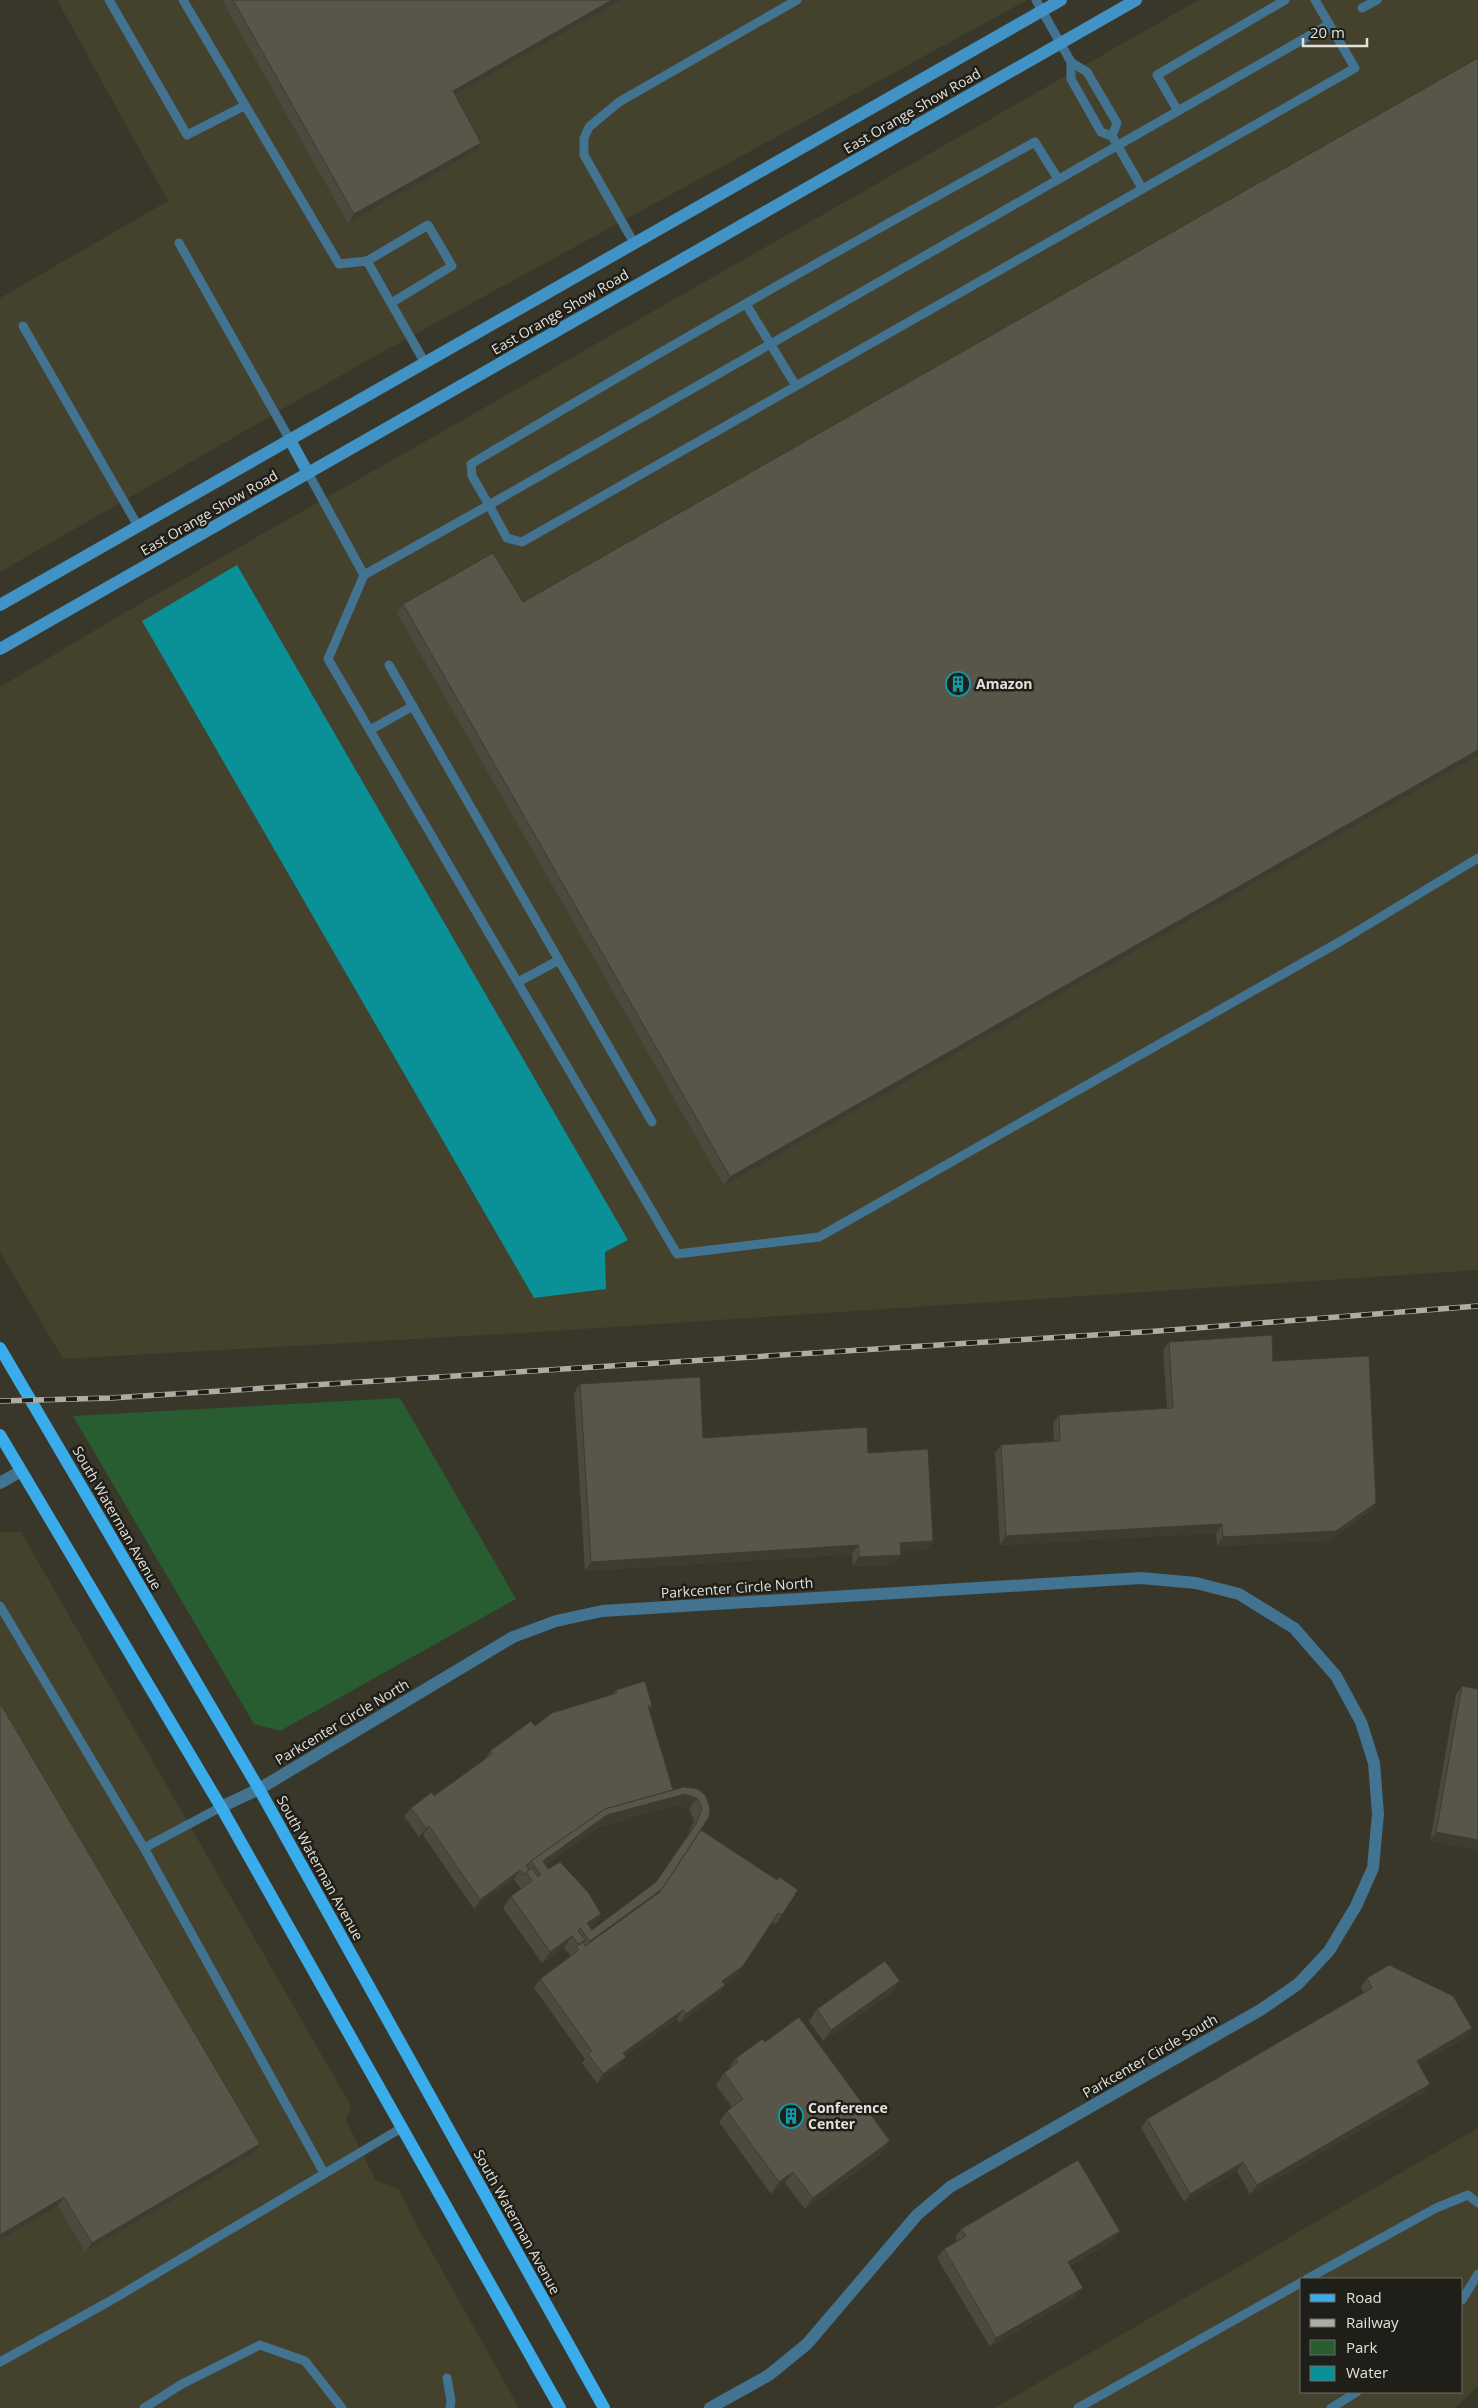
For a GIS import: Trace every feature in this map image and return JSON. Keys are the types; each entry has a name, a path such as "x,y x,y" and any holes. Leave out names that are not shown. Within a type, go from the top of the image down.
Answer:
{"main road":[{"name":"East Orange Show Road","path":"0,605 634,243 1039,6 1061,0"},
{"name":"East Orange Show Road","path":"0,649 1136,0"},
{"path":"290,440 308,473"},
{"name":"South Waterman Avenue","path":"0,1348 259,1788 604,2408"},
{"path":"0,1435 221,1808 403,2127 560,2408"}],"street":[{"path":"0,1483 21,1470"},
{"name":"Parkcenter Circle North","path":"221,1808 259,1788 513,1637 556,1621 602,1611 1141,1578 1196,1583 1239,1594 1294,1628"},
{"name":"Parkcenter Circle South","path":"718,2406 769,2375 807,2344 917,2215 950,2188 1262,2009 1298,1984 1329,1951 1356,1906 1373,1868 1378,1814 1374,1763 1361,1722 1336,1676 1294,1628"}],"lane":[{"path":"109,0 187,135 244,106"},
{"path":"183,0 244,106 340,264 367,260 428,225 452,266 391,302"},
{"path":"634,243 584,155 584,138 589,127 619,102 797,0"},
{"path":"1178,112 1157,75 1286,0"},
{"path":"1058,179 1035,142 839,249 471,464 472,476 508,538 522,542 1355,68 1315,0"},
{"path":"1362,8 1377,0"},
{"path":"1039,6 1071,62 1087,72 1117,123 1112,136"},
{"path":"1328,25 1058,179 1002,214 769,343 364,575 328,659 677,1254 818,1238 1340,941 1478,858"},
{"path":"1071,62 1071,80 1101,132 1112,136 1142,188"},
{"path":"179,243 290,440"},
{"path":"367,260 424,362"},
{"path":"746,304 796,386"},
{"path":"23,326 138,526"},
{"path":"308,473 364,575"},
{"path":"389,665 652,1122"},
{"path":"370,730 413,706"},
{"path":"518,982 559,960"},
{"path":"0,1606 144,1848 324,2173"},
{"path":"144,1848 221,1808"},
{"path":"0,2362 110,2301 403,2127"},
{"path":"1309,2278 1436,2208 1468,2195 1478,2204"},
{"path":"1463,2298 1478,2274"},
{"path":"1078,2408 1300,2283"},
{"path":"144,2408 182,2384 260,2345 305,2362 342,2408"},
{"path":"447,2378 452,2401 450,2408"},
{"path":"1331,2408 1355,2393"}],"shaded area":[{"path":"57,0 1027,0 366,361 0,572 0,298 168,201"},
{"path":"1199,0 1478,0 1478,1270 538,1332 63,1359 0,1252 0,687 124,613"},
{"path":"0,1532 21,1532 351,2106 346,2120 376,2181 399,2189 410,2213 519,2408 0,2408"},
{"path":"1478,2128 1478,2386 1455,2408 995,2408"}],"green space":[{"path":"400,1398 516,1599 280,1731 254,1724 73,1416"}],"water":[{"path":"237,565 628,1240 605,1252 606,1289 534,1298 142,621"}],"building":[{"path":"233,0 612,0 453,91 481,143 354,214"},
{"name":"Amazon","path":"1478,58 1478,750 730,1177 403,604 493,553 523,602"},
{"path":"1272,1335 1273,1361 1369,1356 1376,1503 1336,1531 1223,1537 1222,1524 1006,1536 1001,1445 1060,1441 1059,1415 1173,1408 1169,1342"},
{"path":"700,1377 703,1438 867,1427 868,1453 928,1449 933,1541 900,1543 901,1555 859,1557 859,1545 591,1562 580,1384"},
{"path":"645,1681 652,1706 648,1706 673,1790 605,1809 531,1861 526,1866 529,1870 524,1875 520,1870 480,1900 429,1826 426,1828 411,1808 432,1792 434,1796 492,1754 490,1751 531,1721 535,1726 552,1713 617,1693 616,1690"},
{"path":"1462,1686 1478,1689 1478,1840 1436,1832"},
{"path":"0,1703 260,2144 92,2243 64,2197 0,2235"},
{"path":"684,1787 698,1789 706,1796 710,1808 709,1817 662,1889 590,1941 580,1928 578,1931 585,1940 578,1944 572,1936 550,1952 511,1896 532,1881 526,1872 532,1868 538,1877 541,1875 531,1861 605,1809","holes":["685,1794 697,1798 702,1809 696,1824 656,1882 592,1930 587,1923 601,1914 588,1892 560,1862 548,1869 543,1861 607,1815"]},
{"path":"701,1830 777,1880 779,1877 798,1890 782,1915 778,1913 742,1967 722,1981 725,1985 686,2014 683,2010 623,2053 626,2057 603,2074 588,2054 592,2051 540,1979 579,1950 576,1947 583,1942 585,1946 660,1892"},
{"path":"885,1961 900,1981 831,2030 817,2009"},
{"path":"1389,1965 1453,1996 1472,2028 1417,2061 1430,2084 1257,2185 1243,2162 1190,2194 1147,2119 1372,1988 1367,1978"},
{"name":"Conference Center","path":"799,2017 890,2141 813,2198 793,2172 779,2182 727,2111 743,2099 724,2073 738,2062 735,2059 762,2039 765,2042"},
{"path":"1078,2160 1120,2231 1068,2262 1083,2288 996,2338 944,2249 966,2236 961,2229"}],"railway":[{"path":"0,1401 111,1398 1158,1331 1478,1306"}],"place":[{"name":"Amazon","path":"958,684"},
{"name":"Conference Center","path":"791,2116"}]}
